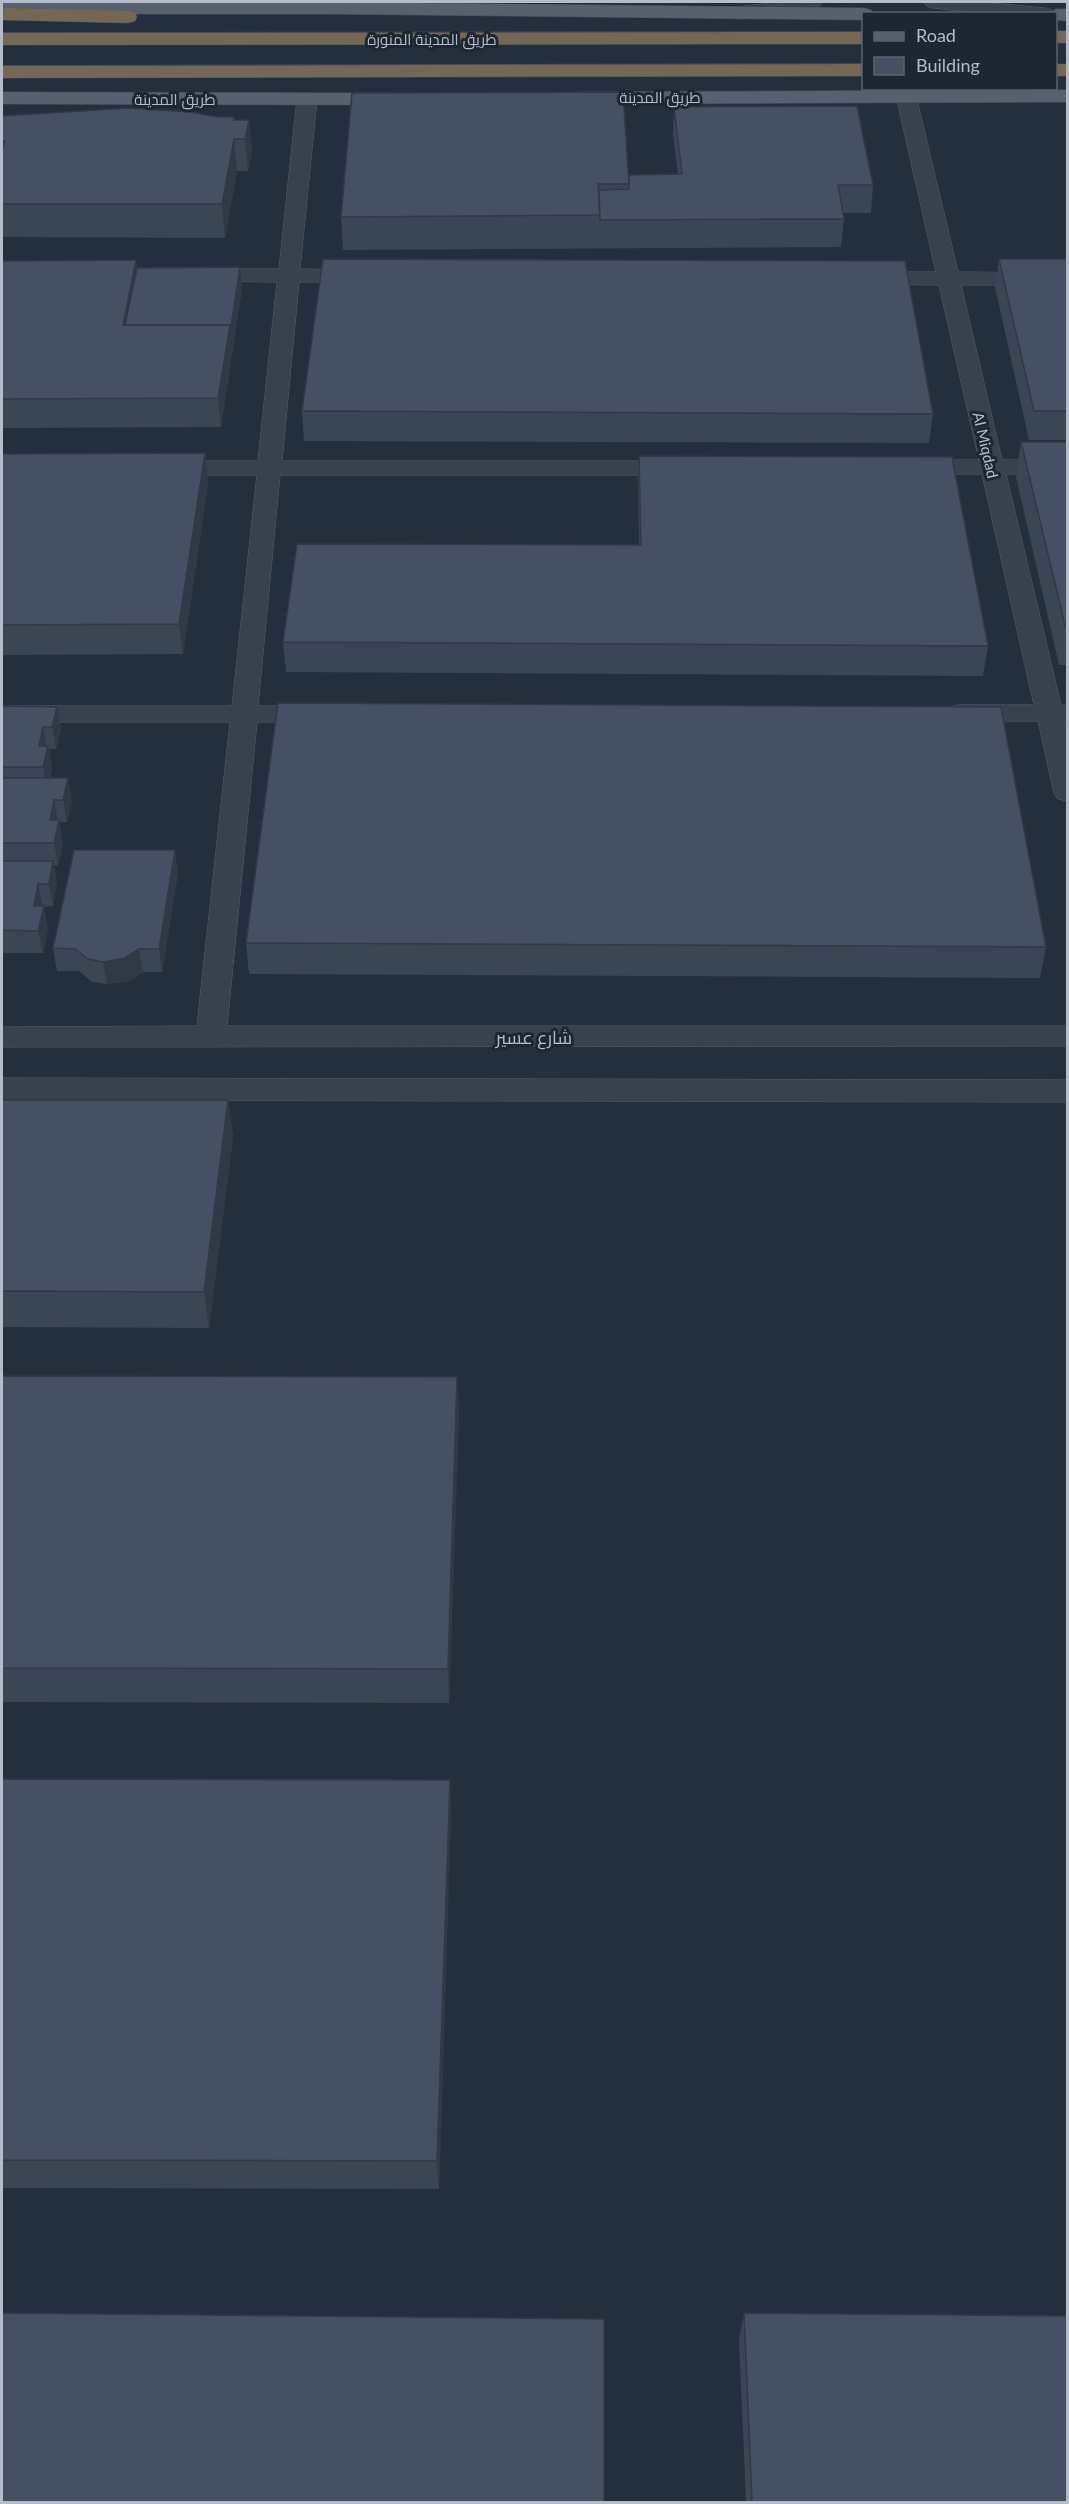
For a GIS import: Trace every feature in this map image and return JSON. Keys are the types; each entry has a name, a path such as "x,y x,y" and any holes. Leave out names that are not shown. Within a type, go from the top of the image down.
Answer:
{"highway":[{"path":"2,14 792,38"},
{"name":"طريق المدينة المنورة","path":"2,39 862,38"},
{"name":"طريق المدينة المنورة","path":"2,72 862,70"},
{"path":"2,87 374,72"}],"main road":[{"path":"2,8 326,8 862,14"},
{"name":"طريق المدينة","path":"558,98 1068,96"},
{"name":"طريق المدينة","path":"2,98 415,98"}],"street":[{"path":"730,14 813,2"},
{"path":"933,2 1036,12"},
{"name":"Al Miqdad","path":"906,96 992,467 1058,713 1068,793"},
{"path":"211,1037 307,99"},
{"path":"175,275 386,276"},
{"path":"839,278 1068,279"},
{"path":"885,468 1068,467"},
{"path":"136,468 708,468"},
{"path":"930,713 1058,713"},
{"path":"2,714 351,714"},
{"name":"شارع عسير","path":"2,1038 1068,1036"},
{"path":"2,1089 1068,1091"}],"building":[{"path":"623,92 629,184 598,184 600,215 341,217 352,93"},
{"path":"857,106 873,185 838,185 844,219 600,220 599,190 629,189 629,175 682,174 674,107"},
{"path":"128,108 190,112 218,117 234,117 234,120 249,120 245,139 234,139 222,204 2,204 2,151 5,141 2,141 2,116"},
{"path":"323,259 905,261 933,414 302,411"},
{"path":"999,259 1068,259 1068,411 1034,411"},
{"path":"136,260 123,325 230,325 218,398 2,399 2,261"},
{"path":"240,267 230,333 230,325 125,325 137,268"},
{"path":"1021,442 1068,442 1068,629 1066,629"},
{"path":"205,453 179,624 2,625 2,454"},
{"path":"639,456 952,457 988,646 283,642 297,544 641,545"},
{"path":"278,703 1001,707 1046,947 246,943"},
{"path":"2,706 57,707 52,727 43,727 39,746 48,746 43,767 2,767"},
{"path":"2,778 68,778 63,800 54,800 50,820 59,820 54,843 2,843"},
{"path":"74,850 175,850 159,949 139,949 125,958 103,962 88,959 75,949 53,948"},
{"path":"2,861 53,861 49,884 38,884 34,906 44,906 38,931 2,930"},
{"path":"2,1100 228,1100 204,1292 2,1291"},
{"path":"2,1376 457,1377 448,1669 2,1668"},
{"path":"2,1779 450,1780 437,2161 2,2160"},
{"path":"2,2313 604,2319 604,2502 2,2502"},
{"path":"744,2313 1068,2316 1068,2502 752,2502"}]}
